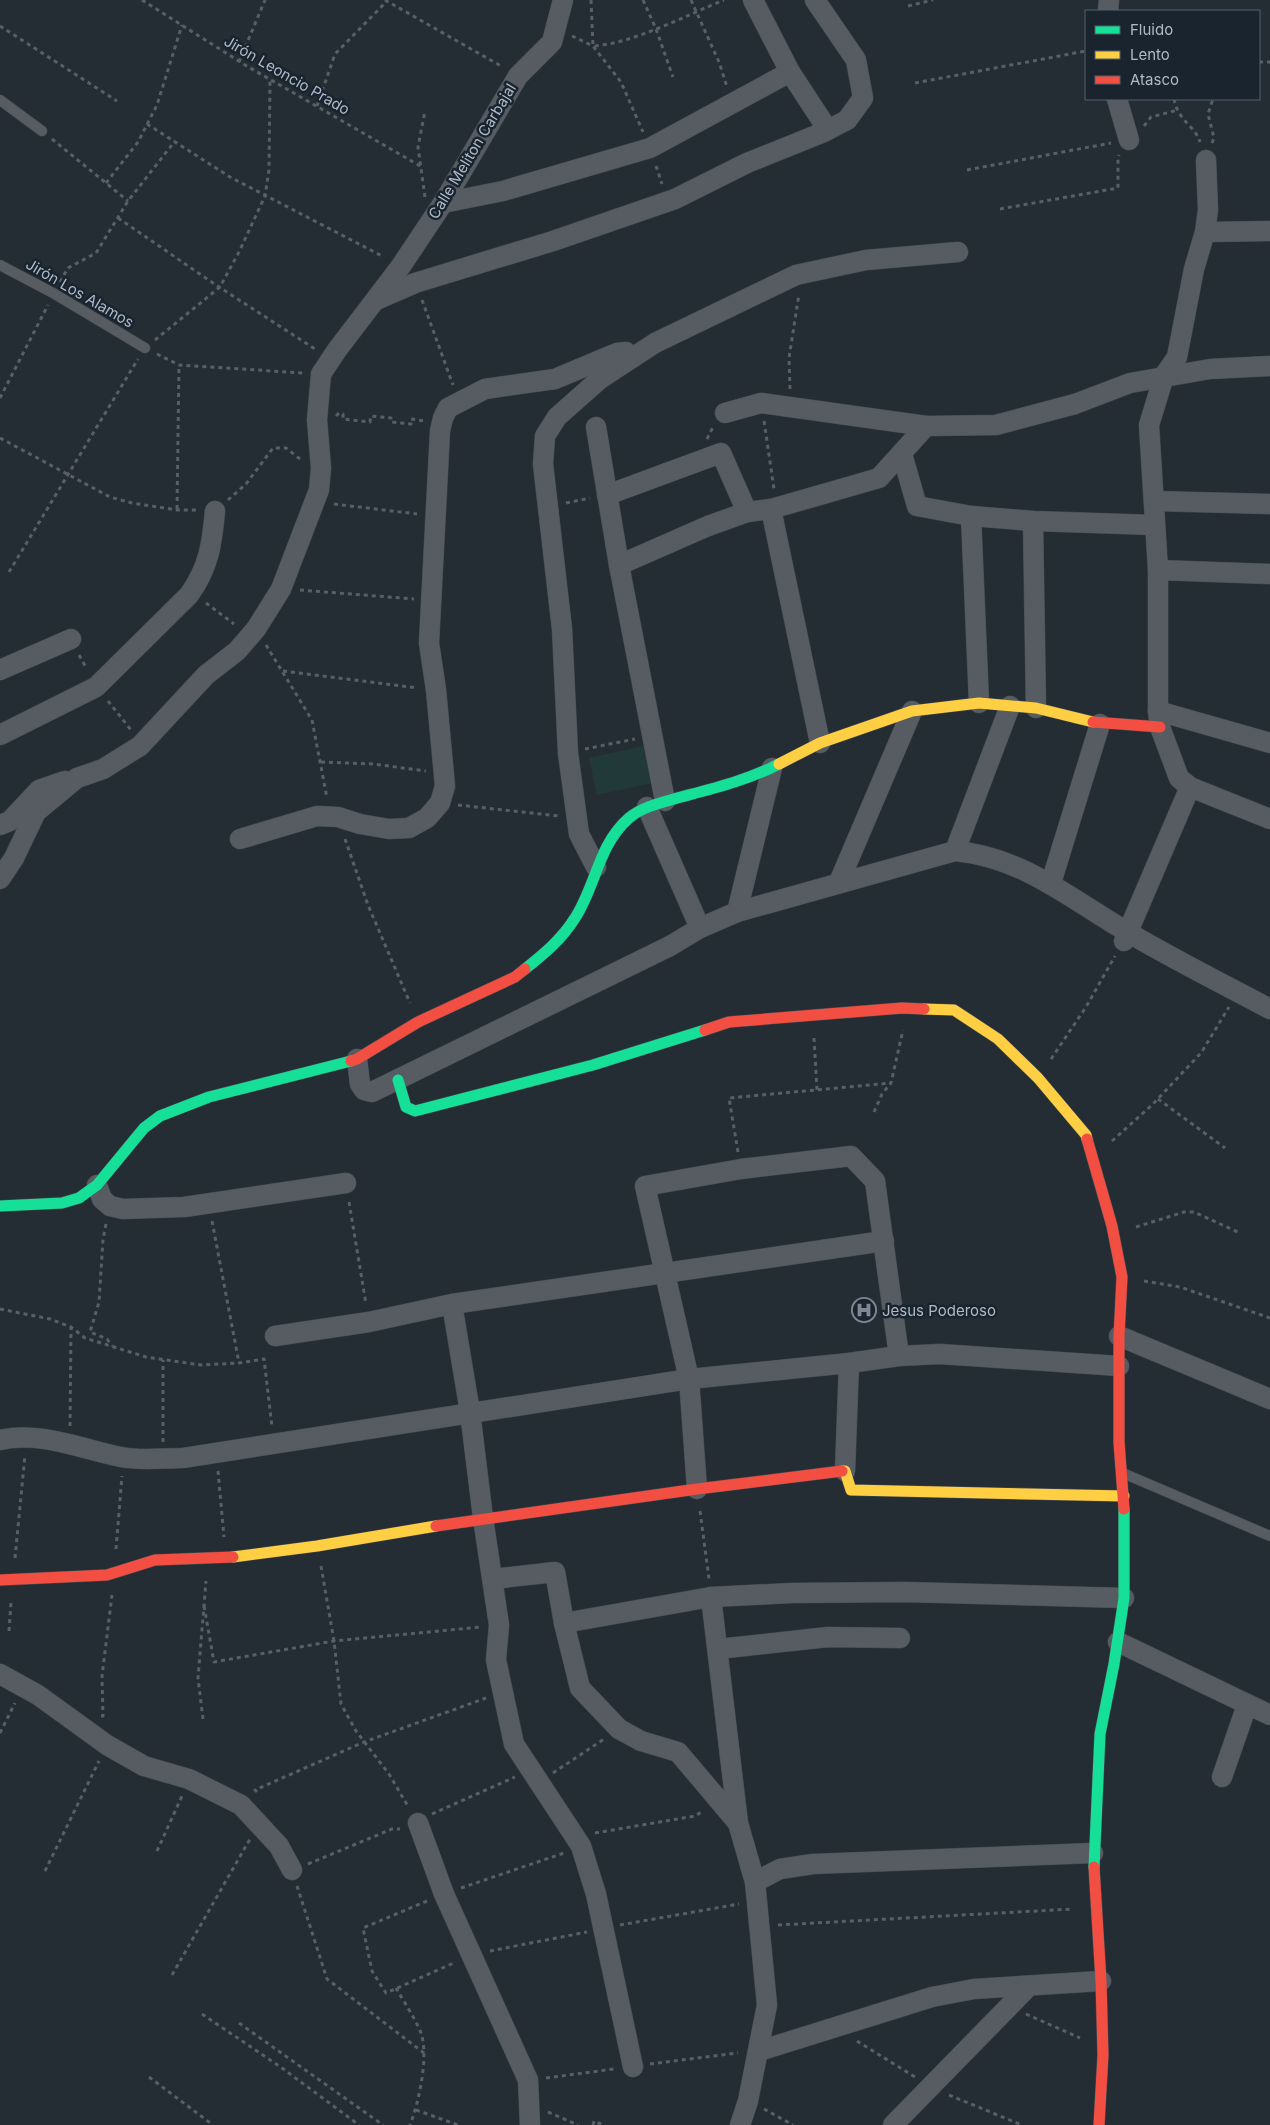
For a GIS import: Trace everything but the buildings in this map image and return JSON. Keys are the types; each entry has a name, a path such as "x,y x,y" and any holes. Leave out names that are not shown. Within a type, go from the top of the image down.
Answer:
{"street":[{"name":"Calle Meliton Carbajal","path":"326,366 401,266 443,203 518,76 552,42 563,0"},
{"path":"753,0 790,72 828,130"},
{"path":"374,301 415,283 553,241 668,201 747,163 828,130 847,120 863,98 856,60 815,0"},
{"path":"443,203 503,191 650,148 790,72"},
{"path":"1117,100 1129,140"},
{"path":"1206,160 1208,210 1205,232 1194,269 1177,357 1164,376 1149,425 1158,570 1159,719 1180,778 1190,787 1270,818"},
{"path":"1205,232 1270,231"},
{"path":"596,867 579,834 568,753 562,629 543,464 545,436 557,417 600,379 632,357 655,343 802,274 866,260 958,252"},
{"path":"240,839 317,816 334,817 389,829 409,828 427,818 440,803 444,786 444,773 436,690 429,643 440,431 443,418 448,408 485,389 555,379 602,357 617,353 626,352 632,357"},
{"path":"0,825 10,821 39,790 103,769 140,746 206,675 237,651 257,628 281,589 319,490 321,468 317,420 326,366"},
{"path":"725,413 762,403 791,406 836,415 926,426 996,425 1075,404 1130,383 1210,369 1270,366"},
{"path":"619,565 708,526 747,512 774,508 879,478 926,426"},
{"path":"596,427 619,565 653,735 656,804 700,928"},
{"path":"607,495 721,453 747,512"},
{"path":"902,454 917,506 971,516 1033,521 1155,525"},
{"path":"1154,501 1270,504"},
{"path":"774,508 820,743"},
{"path":"0,735 96,687 189,595 199,581 210,553 216,511"},
{"path":"971,516 979,702"},
{"path":"1033,521 1036,708"},
{"path":"1158,570 1270,574"},
{"path":"0,670 71,639"},
{"path":"0,1206 62,1203 79,1198 97,1185 144,1128 160,1116 209,1097 357,1058 418,1022 515,977 544,954 564,934 576,917 592,884 596,867 612,838 629,818 656,804 758,775 820,743 912,711 979,702 1036,708 1100,724 1159,719 1270,743"},
{"path":"955,851 1010,706"},
{"path":"839,882 912,711"},
{"path":"1051,883 1100,724"},
{"path":"737,912 772,768"},
{"path":"0,879 14,858 36,812 77,778"},
{"path":"1127,937 1190,787"},
{"path":"357,1058 360,1084 364,1090 372,1092 670,946 700,928 737,912 955,851 975,853 1016,865 1051,883 1127,937 1270,1009"},
{"path":"398,1080 406,1107 415,1111 593,1065 729,1022 908,1008 954,1010 998,1039 1038,1078 1086,1135 1112,1226 1122,1277 1119,1336 1119,1442 1124,1496 1124,1598 1118,1642 1100,1734 1093,1853 1103,2049 1099,2125"},
{"path":"697,1489 689,1379 645,1186 741,1169 852,1156 874,1181 899,1356"},
{"path":"97,1185 102,1199 110,1206 131,1208 184,1207 346,1183"},
{"path":"275,1336 368,1322 452,1304 884,1241"},
{"path":"452,1304 470,1412 499,1625 496,1660 514,1744 581,1846 596,1894 633,2067"},
{"path":"1119,1336 1270,1399"},
{"path":"11,1437 52,1440 124,1458 183,1458 689,1379 849,1363 899,1356 940,1354 1119,1366"},
{"path":"849,1363 845,1471 852,1490 1124,1496"},
{"path":"0,1580 107,1575 155,1560 225,1558 317,1546 483,1518 845,1471"},
{"path":"493,1579 554,1572 580,1688 619,1729 641,1741 678,1752 738,1823"},
{"path":"564,1623 712,1597 792,1593 905,1592 1124,1598"},
{"path":"712,1597 738,1823 756,1892 767,2005 748,2101 740,2125"},
{"path":"718,1649 828,1637 900,1638"},
{"path":"1118,1642 1270,1716"},
{"path":"0,1674 38,1695 108,1745 144,1766 189,1779 241,1805 280,1846 292,1870"},
{"path":"1222,1777 1247,1705"},
{"path":"418,1823 444,1894 528,2080 530,2125"},
{"path":"756,1892 780,1869 814,1864 1093,1853"},
{"path":"759,2050 932,1997 974,1990 1101,1981"},
{"path":"893,2125 1028,1987"}],"lane":[{"path":"0,100 42,131"},
{"name":"Jirón Los Alamos","path":"0,265 53,293 145,348"},
{"path":"1122,1473 1270,1536"}],"path":[{"name":"Jirón Leoncio Prado","path":"142,0 270,80 422,167"},
{"path":"240,62 265,0"},
{"path":"316,106 335,54 386,0 518,76"},
{"path":"591,0 593,46 621,82 650,148 668,201"},
{"path":"643,0 656,29 673,77"},
{"path":"691,0 719,62 732,103"},
{"path":"555,29 593,46 603,46 656,29 724,0"},
{"path":"908,6 933,0"},
{"path":"106,183 138,142 157,105 182,25"},
{"path":"0,26 117,101"},
{"path":"915,83 1085,51"},
{"path":"9,572 145,348 220,288 265,196 269,170 270,80"},
{"path":"1174,100 1183,121 1199,137 1206,160"},
{"path":"1206,160 1214,138 1208,114 1212,100"},
{"path":"967,170 1129,140 1134,143 1138,140 1141,130 1151,117 1178,110"},
{"path":"425,111 418,147 428,224"},
{"path":"147,124 230,177 401,266"},
{"path":"42,131 128,201"},
{"path":"1000,209 1118,188 1118,158 1129,140"},
{"path":"0,398 53,293 68,268 96,253 128,201 174,141"},
{"path":"118,218 220,288 326,366"},
{"path":"791,406 789,358 802,274"},
{"path":"415,283 460,402"},
{"path":"145,348 179,365 326,366"},
{"path":"177,510 179,365"},
{"path":"762,403 774,508"},
{"path":"317,420 330,421 339,413 343,414 343,419 370,422 370,416 391,418 391,422 411,424 411,419 429,421 429,416 443,418"},
{"path":"0,438 110,498 177,510 216,511 246,484 273,448 286,448 301,460 304,469"},
{"path":"548,507 607,495"},
{"path":"315,502 435,516"},
{"path":"199,581 208,590 201,600 234,625 240,617 257,628 312,720 334,817 368,904 418,1022"},
{"path":"281,589 432,600"},
{"path":"283,670 436,690"},
{"path":"568,753 653,735"},
{"path":"321,762 373,764 444,773"},
{"path":"440,803 577,818"},
{"path":"1038,1078 1086,1007 1127,937"},
{"path":"1092,1158 1158,1099 1201,1053 1239,992"},
{"path":"874,1112 882,1094 891,1083 908,1008"},
{"path":"813,1015 817,1090"},
{"path":"741,1169 729,1098 891,1083"},
{"path":"1158,1099 1225,1148"},
{"path":"346,1183 368,1322"},
{"path":"209,1203 239,1363"},
{"path":"110,1206 103,1240 99,1302 90,1332 107,1339 113,1347"},
{"path":"1113,1234 1184,1212 1194,1212 1240,1233"},
{"path":"1122,1277 1180,1287 1270,1318"},
{"path":"0,1309 50,1319 71,1327 85,1338 146,1357 201,1365 239,1363 264,1359 274,1444"},
{"path":"71,1327 69,1418 73,1445"},
{"path":"162,1458 163,1360"},
{"path":"8,1631 13,1578 11,1437"},
{"path":"217,1452 225,1558"},
{"path":"82,1727 85,1716 103,1716 102,1676 115,1573 124,1458"},
{"path":"697,1489 712,1597"},
{"path":"317,1546 334,1641 341,1704 364,1742 389,1774 418,1823"},
{"path":"203,1719 198,1678 208,1558"},
{"path":"204,1606 214,1662 334,1641 499,1625"},
{"path":"0,1734 23,1687"},
{"path":"259,1796 255,1790 364,1742 503,1692"},
{"path":"539,1782 578,1758 619,1729"},
{"path":"44,1871 108,1745"},
{"path":"157,1851 189,1779"},
{"path":"721,1801 695,1816 594,1833 569,1826 568,1840 570,1851 444,1894 362,1928 372,1971 386,1993 471,1955 604,1928 756,1892"},
{"path":"172,1975 259,1824"},
{"path":"292,1870 327,1979 424,2053"},
{"path":"759,1926 1096,1907"},
{"path":"396,1988 421,2033 424,2053 416,2110 410,2125"},
{"path":"1009,2007 1103,2049"},
{"path":"202,2014 282,2068 359,2125"},
{"path":"239,2023 382,2125"},
{"path":"149,2077 213,2125"},
{"path":"748,2101 792,2125"},
{"path":"416,2110 458,2125"},
{"path":"545,2111 578,2125"},
{"path":"593,2125 594,2121 603,2125"}],"green space":[{"path":"643,746 652,783 597,795 589,758"}],"traffic: fast":[{"path":"525,969 552,946 570,926 582,906 610,841 629,818 641,810 654,805 731,783 779,764"},
{"path":"398,1080 406,1107 415,1111 593,1065 705,1030"},
{"path":"0,1206 62,1203 79,1198 97,1185 144,1128 160,1116 209,1097 351,1061"},
{"path":"1094,1867 1100,1734 1114,1664 1124,1598 1124,1509"}],"traffic: slow":[{"path":"779,764 820,743 912,711 979,703 1036,708 1093,722"},
{"path":"924,1009 954,1010 998,1039 1038,1078 1086,1135 1087,1139"},
{"path":"842,1471 845,1471 851,1490 1124,1496"},
{"path":"233,1557 317,1546 436,1526"}],"traffic: jam":[{"path":"1093,722 1160,727"},
{"path":"351,1061 418,1022 515,977 525,969"},
{"path":"705,1030 729,1022 902,1008 924,1009"},
{"path":"1087,1139 1112,1226 1122,1277 1119,1336 1119,1442 1124,1509"},
{"path":"436,1526 697,1489 842,1471"},
{"path":"0,1580 107,1575 155,1560 233,1557"},
{"path":"1094,1867 1101,1981 1103,2055 1099,2125"}],"place":[{"name":"Jesus Poderoso","path":"864,1310"}]}
